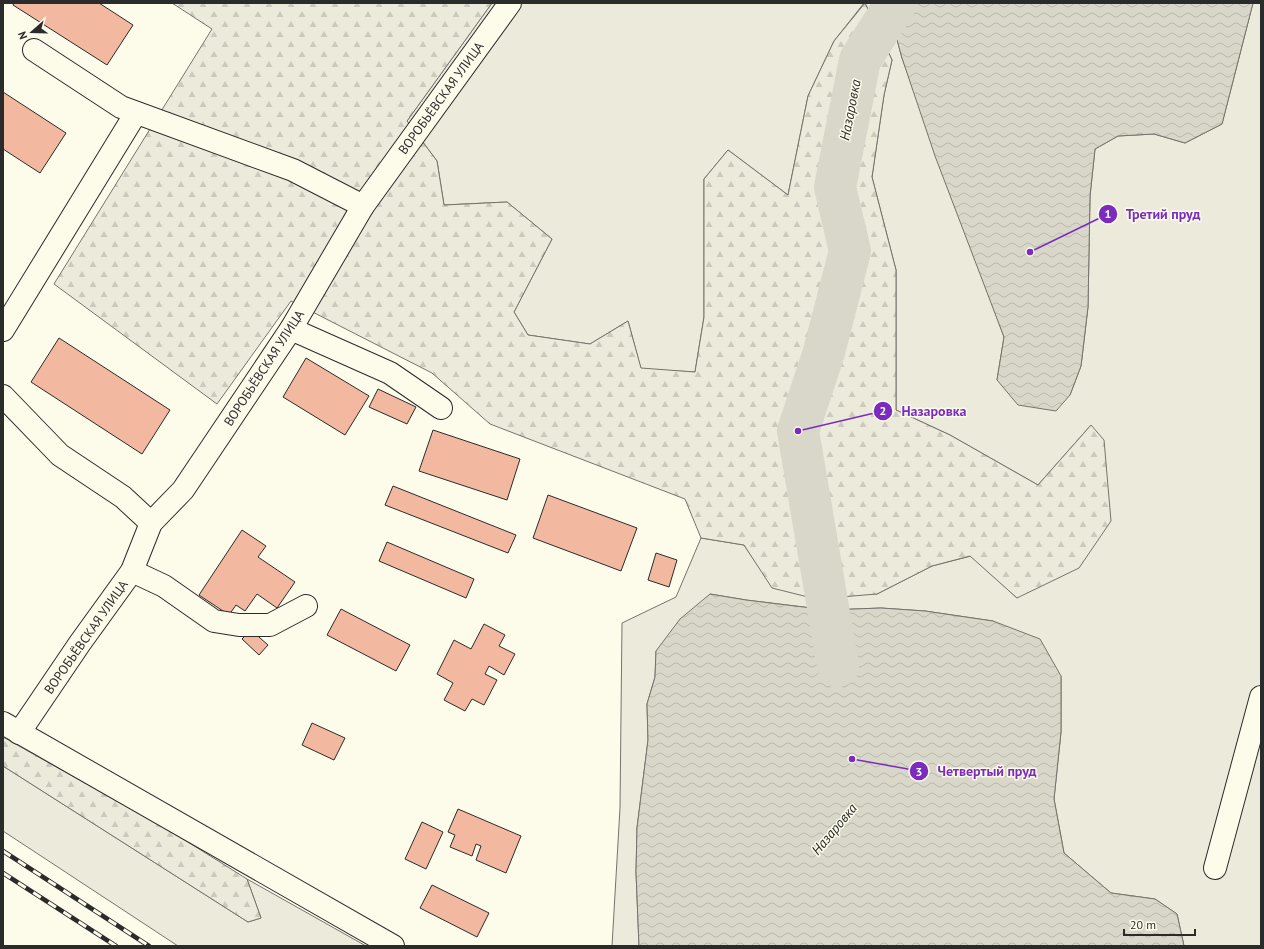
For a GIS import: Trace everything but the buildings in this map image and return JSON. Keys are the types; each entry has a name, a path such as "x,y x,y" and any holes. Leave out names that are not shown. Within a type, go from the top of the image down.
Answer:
{"street":[{"name":"ВОРОБЬЁВСКАЯ УЛИЦА","path":"11,728 80,643 132,571 151,523 183,490 291,329 363,206 510,3"},
{"path":"34,50 121,106 136,113 293,170 363,206"},
{"path":"3,330 136,113"},
{"path":"291,329 390,373 440,408"},
{"path":"3,396 60,455 123,497 151,523"},
{"path":"132,571 164,586 214,621 240,625 270,625 306,606"},
{"path":"1215,868 1261,697"},
{"path":"11,728 393,946"}],"green space":[{"path":"172,3 492,3 407,121 437,161 444,205 507,202 552,239 514,312 528,335 590,344 628,321 641,368 695,372 704,317 704,179 728,150 788,195 808,96 834,41 865,3 892,60 884,95 872,177 896,270 896,410 950,435 1038,485 1091,425 1104,440 1111,521 1079,568 1017,598 970,556 932,566 877,594 816,599 772,588 744,545 701,538 685,499 490,424 432,373 291,301 217,404 54,284 212,29"},
{"path":"492,3 864,3 834,41 808,96 788,195 728,150 704,179 704,317 695,372 641,369 628,321 590,344 528,335 514,312 552,239 507,202 444,205 437,161 407,121"},
{"path":"865,3 887,3 902,58 1004,337 997,380 1070,395 1081,366 1088,307 1090,196 1095,149 1118,136 1154,134 1185,143 1222,124 1253,3 1261,3 1261,946 1184,946 1177,914 1155,899 1111,893 1064,853 1054,799 1061,732 1061,676 993,621 925,611 881,608 828,610 710,594 656,651 655,677 647,704 648,740 637,828 636,872 639,946 612,946 620,808 622,623 676,597 701,538 744,545 773,588 877,594 932,566 971,556 1017,598 1091,425 1038,485 950,435 896,410 896,270 872,177 884,95 892,60"},
{"path":"3,737 172,832 247,879 261,918 248,922 3,766"},
{"path":"3,766 248,922 261,918 247,879 366,946 178,946 3,831"}],"water":[{"path":"887,3 1253,3 1222,124 1185,143 1154,134 1118,136 1095,149 1090,196 1088,307 1081,366 1070,395 1056,411 1018,405 997,380 1004,337 935,156 902,58"},
{"path":"710,594 828,610 881,608 925,611 993,621 1040,639 1061,676 1061,732 1054,799 1064,853 1111,893 1155,899 1177,914 1184,946 639,946 636,872 637,828 648,740 647,704 655,677 656,651 680,619"}],"waterway":[{"name":"Назаровка","path":"838,666 798,431 824,352 850,251 835,187 860,60 896,3"}],"railway":[{"path":"3,851 149,946"},
{"path":"3,873 116,946"}],"place":[{"name":"Третий пруд","path":"1030,252"},
{"name":"Назаровка","path":"798,431"},
{"name":"Четвертый пруд","path":"852,759"}]}
